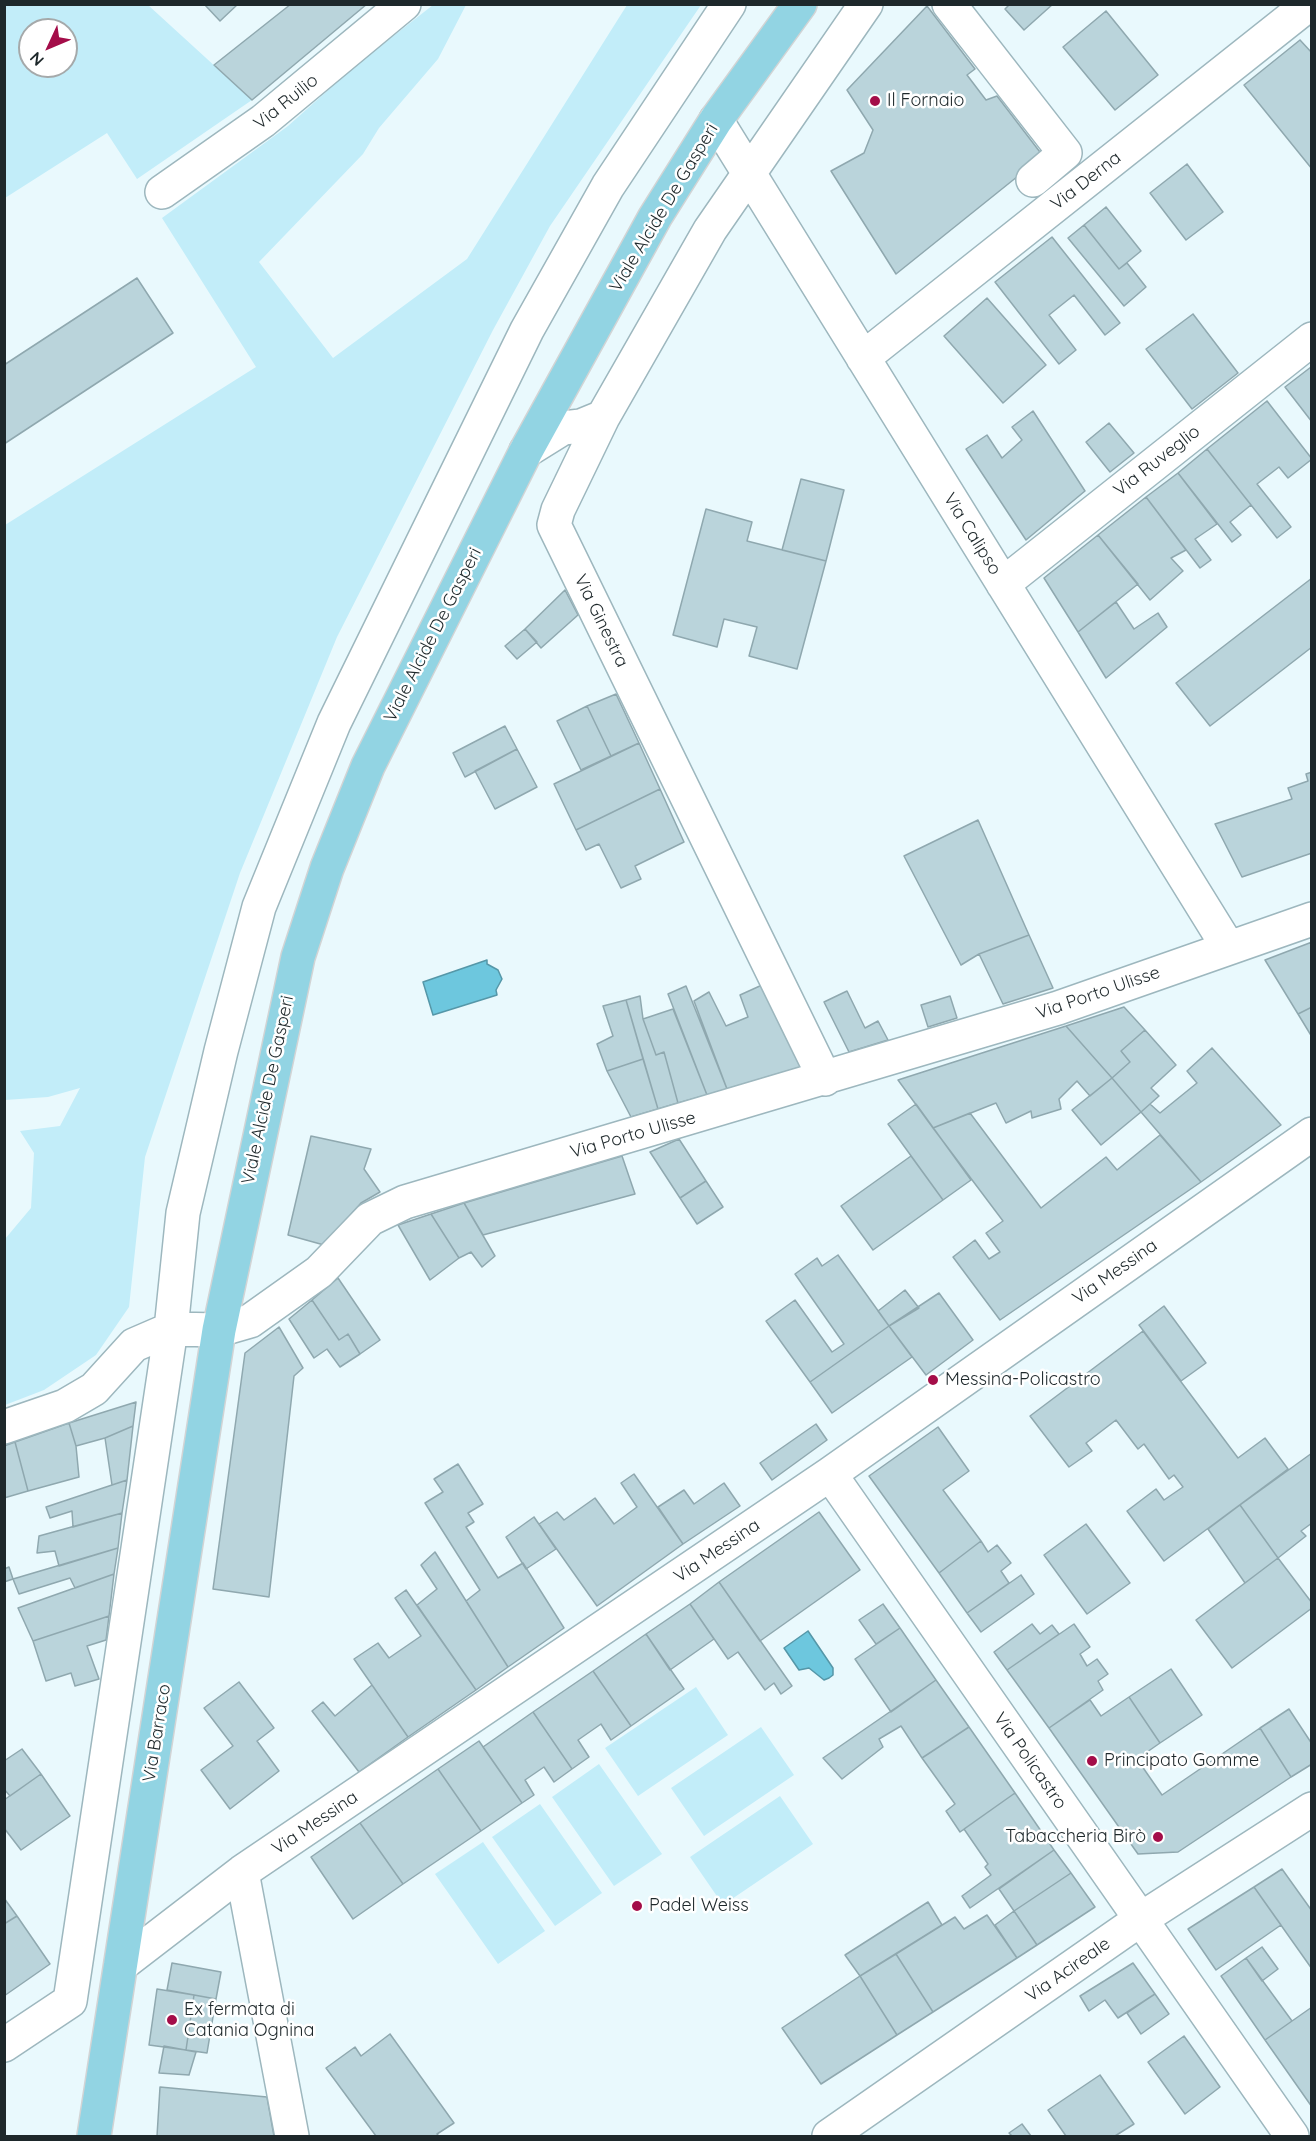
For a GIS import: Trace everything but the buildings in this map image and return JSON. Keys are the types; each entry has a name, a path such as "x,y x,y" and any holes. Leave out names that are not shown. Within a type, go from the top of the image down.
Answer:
{"main road":[{"name":"Viale Alcide De Gasperi","path":"219,1330 255,1146 298,957 327,868 368,766 526,451 655,217 716,120 800,4"},
{"name":"Via Barraco","path":"94,2136 219,1330"}],"street":[{"name":"Via Ruilio","path":"162,192 263,121 404,4"},
{"path":"4,2045 70,2001 171,1329 183,1213 256,918 334,723 527,330 608,186 729,4"},
{"name":"Via Ginestra","path":"825,1079 554,525 558,510 603,417 710,230 866,4"},
{"path":"949,4 1065,153 1033,180"},
{"name":"Via Derna","path":"863,358 1309,4"},
{"name":"Via Calipso","path":"716,120 1228,947"},
{"name":"Via Ruveglio","path":"1003,584 1311,339"},
{"path":"526,451 563,428 581,426 603,417"},
{"name":"Via Porto Ulisse","path":"4,1427 75,1400 101,1382 134,1345 171,1329 219,1330 250,1321 319,1272 370,1218 405,1202 1058,1008 1311,919"},
{"name":"Via Messina","path":"121,1965 242,1872 830,1474 1311,1134"},
{"name":"Via Policastro","path":"830,1474 1292,2136"},
{"name":"Via Acireale","path":"829,2136 1142,1919 1311,1809"},
{"path":"242,1872 292,2136"}],"shaded area":[{"path":"5,5 148,5 252,100 137,179 107,133 5,198"},
{"path":"433,5 466,5 438,59 379,128 363,154 259,262 333,358 467,259 627,5 701,5 550,226 493,330 337,637 240,873 145,1157 129,1307 96,1355 44,1390 5,1405 5,1239 31,1208 34,1153 20,1131 60,1126 80,1088 48,1097 5,1100 5,525 256,367 162,218 288,126 355,66"},
{"path":"696,1687 728,1735 638,1796 605,1748"},
{"path":"761,1727 794,1775 704,1836 671,1788"},
{"path":"599,1764 662,1854 614,1886 552,1797"},
{"path":"780,1796 813,1844 723,1905 690,1857"},
{"path":"540,1804 602,1893 555,1926 492,1837"},
{"path":"483,1842 545,1931 498,1964 435,1874"}],"water":[{"path":"487,960 487,964 498,970 502,979 496,990 497,995 433,1015 423,982"},
{"path":"808,1631 833,1668 833,1675 824,1680 809,1668 799,1670 784,1648"}],"place":[{"name":"Il Fornaio","path":"875,101"},
{"name":"Messina-Policastro","path":"933,1380"},
{"name":"Principato Gomme","path":"1092,1761"},
{"name":"Tabaccheria Birò","path":"1158,1837"},
{"name":"Padel Weiss","path":"637,1906"},
{"name":"Ex fermata di Catania Ognina","path":"172,2020"}]}
